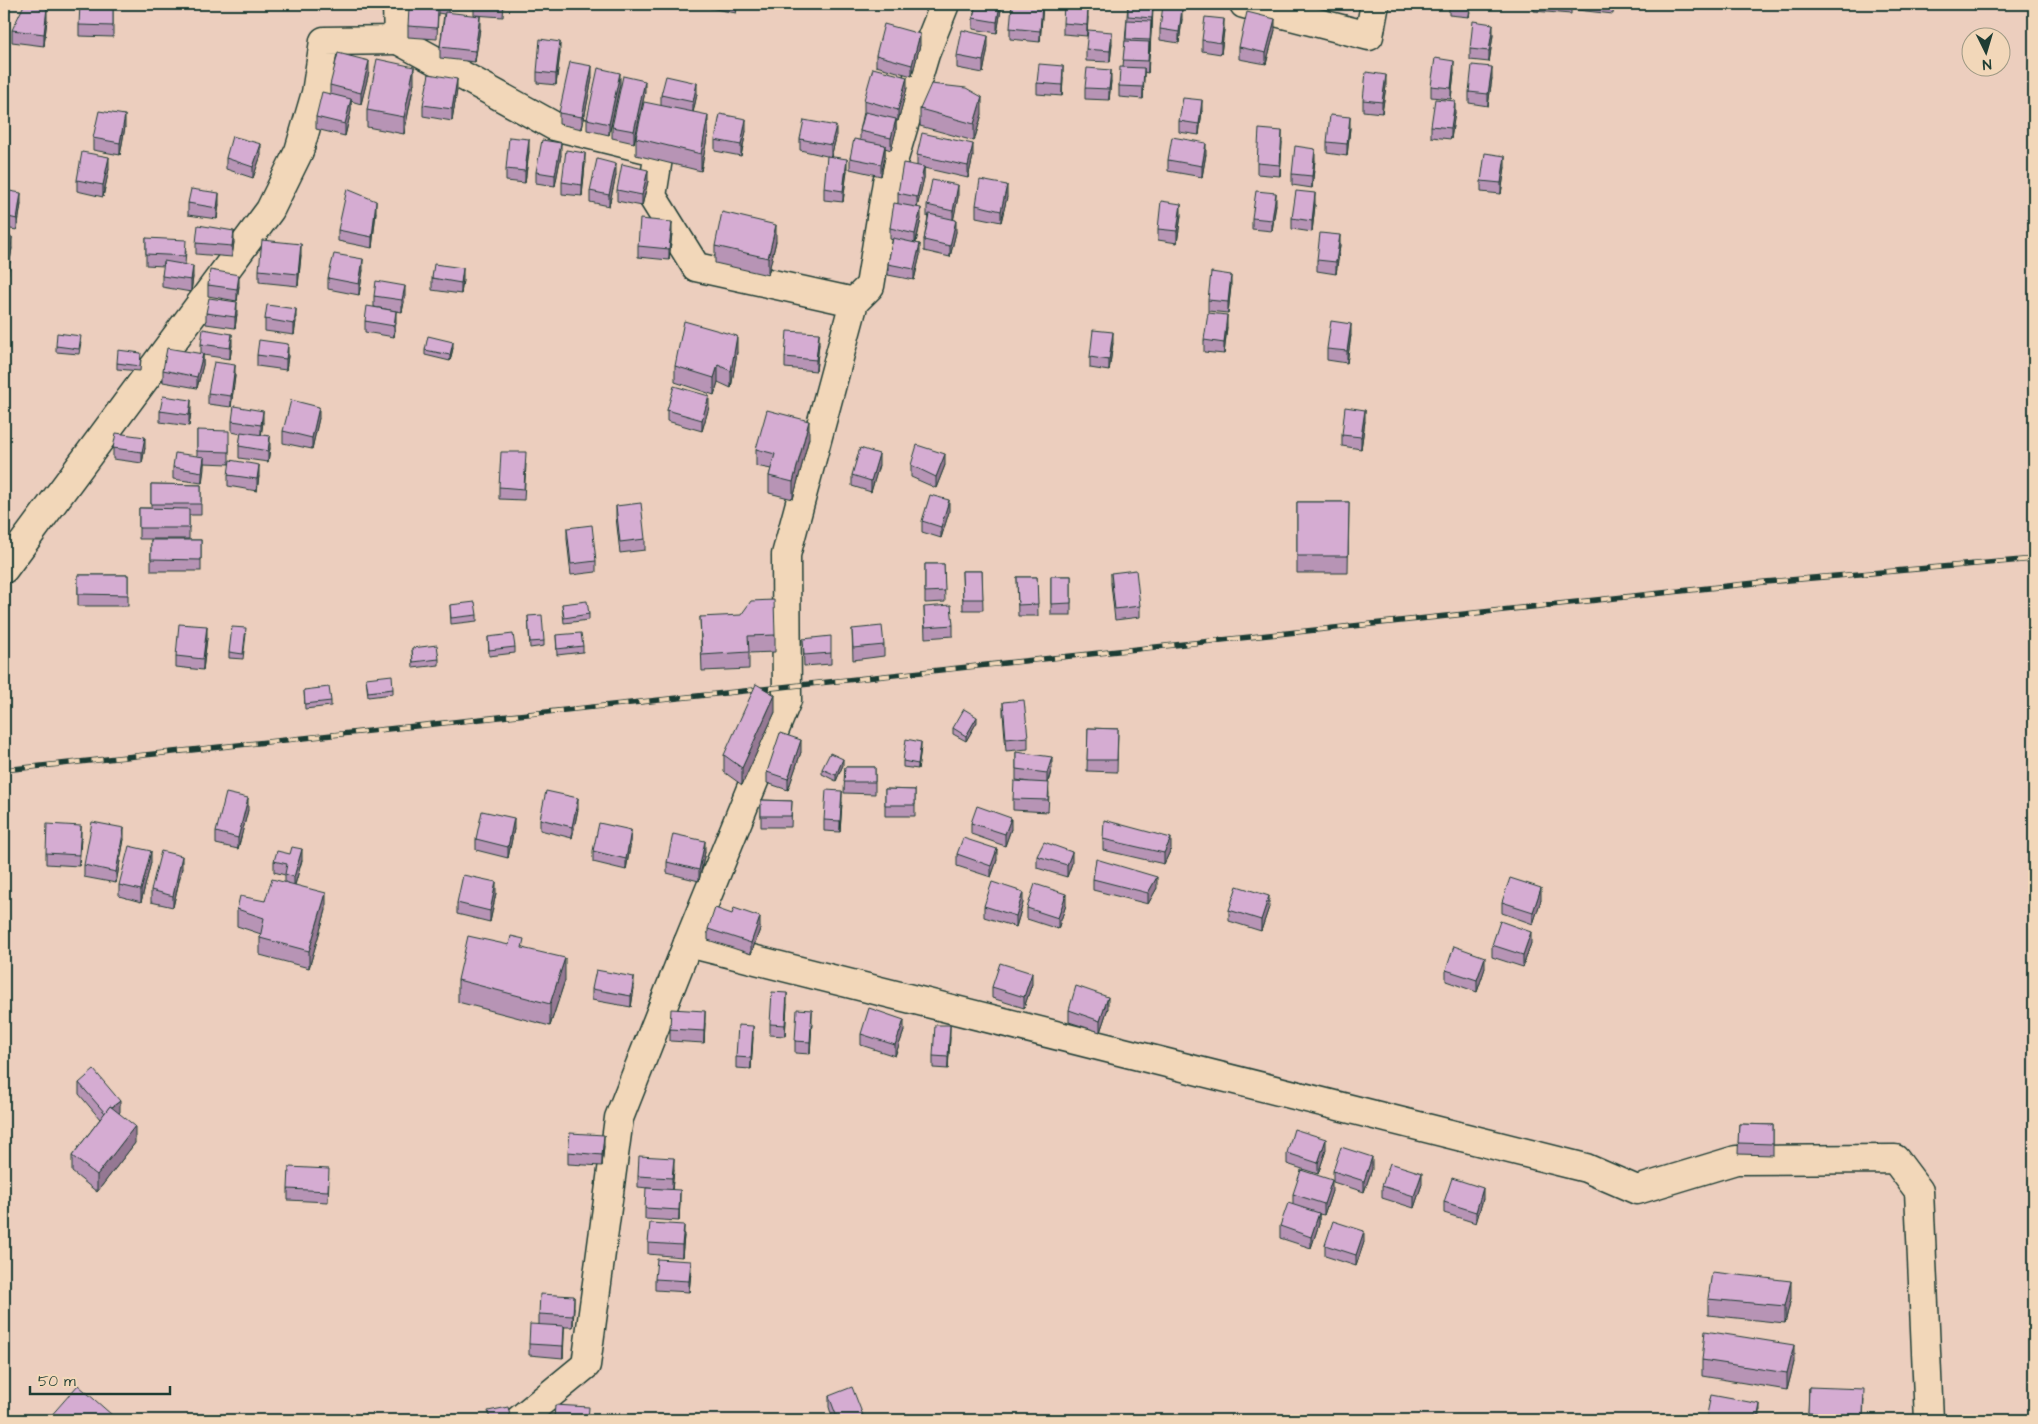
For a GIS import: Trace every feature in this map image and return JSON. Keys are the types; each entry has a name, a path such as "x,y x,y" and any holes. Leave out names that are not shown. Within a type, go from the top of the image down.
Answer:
{"street":[{"path":"396,4 398,40"},
{"path":"519,1420 586,1365 618,1118 787,700 786,555 854,302 870,286 887,182 925,54 945,4"},
{"path":"1244,4 1370,36 1375,4"},
{"path":"4,569 270,210 298,151 316,93 324,41 398,40 554,126 659,152 652,196 696,267 854,302"},
{"path":"688,943 1586,1168 1637,1190 1736,1160 1895,1159 1919,1191 1929,1420"}],"building":[{"path":"80,4 113,4 113,26 79,25"},
{"path":"474,4 503,4 503,6"},
{"path":"976,4 1000,4 997,22 973,18"},
{"path":"1012,4 1042,4 1040,31 1010,28"},
{"path":"1064,4 1088,5 1087,25 1063,23"},
{"path":"1128,4 1153,4 1152,18 1128,16"},
{"path":"1453,4 1470,4 1469,6"},
{"path":"24,5 47,8 44,34 12,30"},
{"path":"1163,5 1182,8 1179,32 1160,29"},
{"path":"409,8 438,10 437,28 408,26"},
{"path":"445,12 480,16 475,51 440,47"},
{"path":"1247,12 1275,19 1266,53 1239,47"},
{"path":"1205,17 1224,19 1221,43 1202,40"},
{"path":"1127,20 1151,21 1150,40 1126,39"},
{"path":"1473,21 1493,24 1489,51 1470,49"},
{"path":"884,24 920,34 912,65 876,55"},
{"path":"962,30 988,36 983,61 957,56"},
{"path":"1088,30 1112,32 1110,51 1086,49"},
{"path":"540,39 560,42 556,74 537,72"},
{"path":"1125,41 1149,42 1148,61 1123,60"},
{"path":"338,53 369,61 361,93 330,85"},
{"path":"1435,58 1454,61 1451,88 1431,86"},
{"path":"377,59 414,67 404,117 367,110"},
{"path":"570,62 592,66 582,117 559,113"},
{"path":"1039,64 1063,66 1062,85 1037,83"},
{"path":"1472,65 1492,67 1488,94 1469,92"},
{"path":"1120,67 1144,68 1143,87 1119,86"},
{"path":"598,68 620,73 609,124 587,119"},
{"path":"873,68 907,77 898,110 864,100"},
{"path":"1087,68 1111,70 1109,89 1085,88"},
{"path":"1366,72 1386,75 1382,102 1363,100"},
{"path":"429,74 457,79 452,109 423,105"},
{"path":"623,76 645,81 634,131 612,127"},
{"path":"666,76 697,83 693,102 661,95"},
{"path":"931,84 966,88 982,97 974,124 920,109"},
{"path":"322,92 351,99 345,124 316,117"},
{"path":"1183,98 1202,100 1199,124 1179,121"},
{"path":"1435,99 1455,101 1451,128 1431,126"},
{"path":"644,102 708,115 701,154 636,138"},
{"path":"99,111 125,115 120,143 93,138"},
{"path":"865,112 896,119 891,138 860,131"},
{"path":"720,114 746,119 741,145 715,140"},
{"path":"1330,115 1350,117 1347,144 1327,142"},
{"path":"804,120 836,126 831,145 800,139"},
{"path":"1259,129 1282,131 1280,165 1257,163"},
{"path":"922,133 973,144 968,166 917,155"},
{"path":"232,136 261,144 253,167 226,158"},
{"path":"509,137 529,139 525,171 506,169"},
{"path":"1172,137 1206,143 1202,166 1168,160"},
{"path":"854,139 885,145 881,164 850,158"},
{"path":"542,140 561,143 555,175 536,172"},
{"path":"1295,146 1315,149 1312,176 1292,174"},
{"path":"566,150 585,153 582,185 562,182"},
{"path":"82,152 109,157 103,185 77,180"},
{"path":"1485,153 1505,156 1501,183 1481,181"},
{"path":"827,156 847,159 843,191 824,188"},
{"path":"597,159 616,164 609,195 590,191"},
{"path":"903,163 924,167 917,197 898,193"},
{"path":"622,164 648,170 642,195 617,190"},
{"path":"932,180 958,185 953,211 927,205"},
{"path":"980,180 1007,185 1001,211 976,205"},
{"path":"191,189 219,193 217,208 188,203"},
{"path":"347,189 376,201 372,237 338,230"},
{"path":"4,190 21,193 17,219 4,216"},
{"path":"1256,191 1276,193 1272,220 1252,218"},
{"path":"1296,191 1315,193 1312,221 1292,218"},
{"path":"1161,201 1181,204 1177,231 1158,229"},
{"path":"894,203 921,208 915,234 890,228"},
{"path":"722,212 776,225 768,258 715,246"},
{"path":"929,214 956,220 950,246 924,240"},
{"path":"640,219 672,222 669,249 638,246"},
{"path":"198,225 234,231 232,246 196,243"},
{"path":"1320,233 1340,235 1336,262 1317,260"},
{"path":"4,236 12,237 8,262 4,262"},
{"path":"146,238 186,240 185,256 146,254"},
{"path":"893,238 920,244 914,269 888,264"},
{"path":"262,240 301,244 298,274 259,270"},
{"path":"334,254 363,259 359,284 328,278"},
{"path":"164,261 193,266 191,280 162,276"},
{"path":"434,264 463,268 461,283 432,278"},
{"path":"210,270 239,275 237,289 208,285"},
{"path":"1211,272 1231,275 1228,302 1208,300"},
{"path":"376,281 405,286 402,300 374,296"},
{"path":"209,298 237,302 235,317 206,313"},
{"path":"267,305 296,309 294,324 265,319"},
{"path":"367,306 396,311 394,326 365,321"},
{"path":"1208,313 1227,315 1224,343 1204,340"},
{"path":"684,321 737,336 731,371 718,365 714,378 675,366"},
{"path":"1331,321 1351,324 1347,351 1327,349"},
{"path":"203,329 232,334 230,348 201,344"},
{"path":"1093,330 1113,332 1109,360 1090,357"},
{"path":"787,331 819,333 816,360 785,357"},
{"path":"57,333 81,336 79,349 56,346"},
{"path":"428,336 453,342 450,355 425,350"},
{"path":"259,340 288,344 286,359 257,355"},
{"path":"167,348 203,354 197,377 163,370"},
{"path":"118,350 141,353 140,366 117,363"},
{"path":"214,362 235,365 231,396 208,393"},
{"path":"674,386 709,396 702,420 667,410"},
{"path":"163,396 191,400 189,415 160,411"},
{"path":"291,400 319,407 312,438 283,431"},
{"path":"234,406 263,411 261,425 232,421"},
{"path":"1345,407 1365,410 1361,437 1342,435"},
{"path":"767,410 809,421 793,482 769,476 775,454 756,449"},
{"path":"197,430 229,431 229,452 197,451"},
{"path":"241,432 270,436 268,451 239,446"},
{"path":"116,433 145,437 142,452 113,448"},
{"path":"917,445 945,454 936,477 911,465"},
{"path":"860,448 879,454 871,481 852,475"},
{"path":"501,452 526,452 524,489 499,487"},
{"path":"175,453 204,457 202,472 173,467"},
{"path":"230,460 259,465 257,479 228,475"},
{"path":"151,484 201,485 201,504 151,504"},
{"path":"930,495 949,500 941,527 922,521"},
{"path":"1297,502 1349,502 1348,556 1297,556"},
{"path":"641,503 645,539 620,542 616,506"},
{"path":"139,508 189,509 189,528 139,528"},
{"path":"592,525 596,561 571,564 567,528"},
{"path":"151,540 201,540 201,560 151,559"},
{"path":"925,564 944,564 945,591 925,592"},
{"path":"1136,570 1140,606 1115,609 1111,573"},
{"path":"962,571 982,571 983,599 963,599"},
{"path":"78,575 128,575 128,595 78,594"},
{"path":"1051,576 1071,576 1071,603 1051,604"},
{"path":"1017,577 1037,577 1038,604 1018,605"},
{"path":"774,600 775,635 748,636 749,652 702,655 700,617 741,615 751,601"},
{"path":"587,601 589,614 564,618 562,604"},
{"path":"475,602 477,615 451,618 450,605"},
{"path":"951,605 953,625 925,627 924,607"},
{"path":"542,615 544,641 530,642 528,616"},
{"path":"179,624 207,626 203,659 176,656"},
{"path":"882,626 884,645 853,648 852,629"},
{"path":"232,627 246,628 243,654 229,652"},
{"path":"581,633 583,646 557,649 556,635"},
{"path":"513,634 515,647 489,650 488,637"},
{"path":"831,636 831,653 804,655 803,639"},
{"path":"437,645 439,659 413,662 412,648"},
{"path":"392,675 393,689 368,692 366,678"},
{"path":"756,684 775,695 742,768 724,755"},
{"path":"329,687 331,701 305,704 304,690"},
{"path":"1024,700 1028,737 1006,739 1003,702"},
{"path":"964,709 977,717 966,736 953,728"},
{"path":"1088,728 1118,729 1117,760 1087,760"},
{"path":"780,733 801,740 788,779 767,772"},
{"path":"906,739 921,742 918,764 903,761"},
{"path":"1016,752 1052,757 1047,773 1016,769"},
{"path":"830,753 843,759 836,775 822,769"},
{"path":"845,767 875,767 875,782 844,782"},
{"path":"1014,781 1049,783 1048,800 1013,799"},
{"path":"885,789 915,790 915,805 885,805"},
{"path":"826,790 842,791 840,821 824,820"},
{"path":"546,791 578,798 572,827 540,819"},
{"path":"226,793 248,798 238,838 216,832"},
{"path":"761,800 792,801 791,816 761,816"},
{"path":"977,806 1011,818 1005,834 971,823"},
{"path":"482,811 514,818 508,847 476,839"},
{"path":"1104,820 1171,838 1164,853 1103,839"},
{"path":"92,822 124,828 116,872 84,865"},
{"path":"599,823 631,830 626,859 593,851"},
{"path":"47,824 81,826 79,855 46,853"},
{"path":"673,834 705,841 699,870 667,862"},
{"path":"963,838 997,849 991,866 957,854"},
{"path":"1044,842 1072,852 1067,865 1037,856"},
{"path":"129,846 151,851 141,890 119,885"},
{"path":"292,847 302,849 294,877 285,874 287,864 274,861 277,851 290,854"},
{"path":"161,851 182,856 173,896 151,890"},
{"path":"1096,859 1157,877 1148,893 1093,879"},
{"path":"463,875 496,882 490,911 457,903"},
{"path":"1510,878 1541,888 1533,912 1502,902"},
{"path":"272,879 326,893 309,951 260,938 264,918 237,909 240,896 265,901"},
{"path":"992,882 1023,892 1016,916 984,906"},
{"path":"1035,884 1066,894 1058,918 1027,908"},
{"path":"1237,886 1269,896 1261,920 1229,910"},
{"path":"715,908 732,914 734,908 760,917 751,943 708,929"},
{"path":"1500,921 1531,932 1523,955 1492,945"},
{"path":"468,936 509,945 511,936 524,939 522,948 565,958 550,1004 458,980"},
{"path":"1454,946 1485,957 1477,980 1446,970"},
{"path":"1000,963 1032,973 1024,997 992,987"},
{"path":"596,970 634,977 631,996 592,989"},
{"path":"1076,986 1108,997 1100,1021 1069,1010"},
{"path":"772,992 787,993 785,1025 770,1024"},
{"path":"869,1008 904,1020 895,1045 861,1034"},
{"path":"671,1009 705,1011 704,1031 670,1029"},
{"path":"797,1009 812,1010 810,1042 795,1041"},
{"path":"738,1025 753,1026 751,1058 736,1057"},
{"path":"935,1025 950,1025 948,1057 933,1056"},
{"path":"94,1070 120,1101 112,1107 110,1106 105,1113 79,1083"},
{"path":"110,1106 135,1126 97,1175 72,1156"},
{"path":"1739,1124 1773,1125 1773,1144 1738,1143"},
{"path":"1294,1129 1326,1139 1318,1163 1287,1153"},
{"path":"570,1133 604,1135 602,1155 568,1152"},
{"path":"1341,1147 1372,1157 1364,1181 1333,1171"},
{"path":"639,1156 674,1158 672,1178 638,1176"},
{"path":"1390,1163 1422,1173 1414,1196 1382,1186"},
{"path":"289,1167 329,1169 328,1191 288,1189"},
{"path":"1301,1170 1332,1180 1324,1204 1293,1194"},
{"path":"1452,1178 1483,1188 1476,1212 1444,1202"},
{"path":"646,1188 680,1190 679,1210 645,1208"},
{"path":"1288,1203 1319,1213 1311,1237 1280,1226"},
{"path":"1333,1221 1364,1231 1356,1255 1325,1245"},
{"path":"650,1223 684,1225 682,1245 648,1243"},
{"path":"657,1259 691,1261 689,1281 655,1279"},
{"path":"1712,1272 1791,1281 1785,1306 1708,1299"},
{"path":"540,1294 574,1296 573,1316 539,1314"},
{"path":"530,1324 564,1326 563,1346 529,1344"},
{"path":"1705,1331 1794,1345 1787,1373 1702,1360"},
{"path":"78,1385 112,1415 108,1420 51,1420 49,1418"},
{"path":"852,1387 864,1418 858,1420 838,1420 829,1396"},
{"path":"1809,1387 1864,1389 1863,1415 1808,1413"},
{"path":"1711,1395 1760,1404 1757,1420 1706,1419"},
{"path":"555,1405 589,1407 588,1420 554,1420"},
{"path":"508,1407 511,1420 490,1420 488,1411"}],"railway":[{"path":"4,770 1765,582 2034,559"}]}
